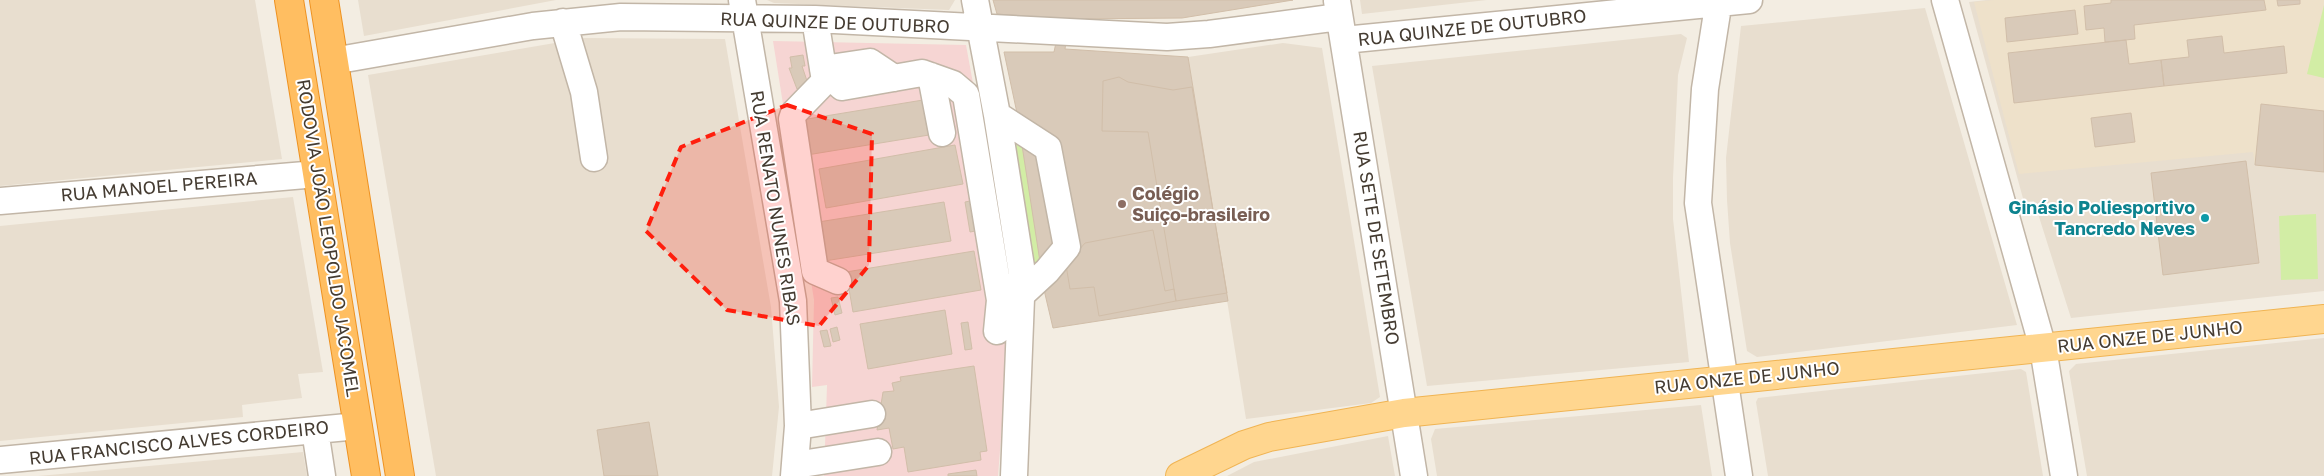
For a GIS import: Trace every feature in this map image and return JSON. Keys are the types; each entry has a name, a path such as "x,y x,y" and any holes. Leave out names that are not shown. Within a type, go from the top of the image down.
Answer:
{"highway":[{"name":"RODOVIA JOÃO LEOPOLDO JACOMEL","path":"289,0 366,476"},
{"name":"RODOVIA JOÃO LEOPOLDO JACOMEL","path":"324,0 400,476"},
{"path":"300,66 333,61"}],"main road":[{"name":"RUA ONZE DE JUNHO","path":"1180,476 1244,445 1269,436 1404,413 2324,319"}],"street":[{"path":"975,0 997,115 1022,273 1014,476"},
{"name":"RUA QUINZE DE OUTUBRO","path":"333,61 563,22 743,10 815,19 980,29 1167,37 1340,19 1749,0"},
{"path":"1945,0 2043,348 2064,476"},
{"path":"1718,2 1704,89 1698,203 1739,476"},
{"name":"RUA RENATO NUNES RIBAS","path":"743,10 793,300 798,426 794,471"},
{"path":"815,19 825,82 794,112 792,120 816,271 838,281"},
{"name":"RUA SETE DE SETEMBRO","path":"1340,19 1414,476"},
{"path":"563,22 584,92 594,158"},
{"path":"823,69 842,87 922,73 953,84 966,95 1000,300 997,331"},
{"path":"931,76 942,133"},
{"path":"997,115 1048,148 1067,247 1021,295"},
{"name":"RUA MANOEL PEREIRA","path":"0,200 317,174"},
{"path":"798,426 872,414"},
{"name":"RUA FRANCISCO ALVES CORDEIRO","path":"0,460 358,426"},
{"path":"315,430 322,476"},
{"path":"794,471 878,452"}],"highlighted area":[{"path":"787,105 872,134 869,265 819,326 727,310 646,231 681,147"}],"shaded area":[{"path":"0,0 255,0 282,159 0,186"},
{"path":"358,0 556,0 364,36"},
{"path":"767,0 955,0 949,10 774,3"},
{"path":"1360,0 1487,0 1362,14"},
{"path":"1987,0 2324,0 2324,291 2071,318 2034,201 2024,202 1969,2"},
{"path":"1994,0 2324,0 2324,172 2255,165 2253,152 2019,174 1974,2"},
{"path":"1925,8 2017,325 1757,357 1747,351 1730,243 1727,200 1726,158 1741,26"},
{"path":"1681,34 1687,38 1678,75 1673,219 1689,362 1427,386 1372,66"},
{"path":"584,38 725,39 771,307 779,407 772,476 436,476 368,75"},
{"path":"773,41 966,45 1012,296 998,476 824,476 827,385 812,387 814,300"},
{"path":"1283,43 1322,48 1380,397 1371,403 1246,419 1188,57"},
{"path":"293,197 323,372 298,374 302,398 242,405 243,417 0,441 0,226"},
{"path":"2324,338 2324,476 2087,476 2069,371 2076,364"},
{"path":"2021,369 2026,372 2043,476 1768,476 1756,402 1758,398"},
{"path":"1701,405 1712,476 1437,476 1431,439 1435,429"},
{"path":"1388,436 1395,476 1227,476 1254,462"},
{"path":"303,452 307,476 38,476 72,473"}],"green space":[{"path":"2324,5 2324,78 2307,74"},
{"path":"1013,139 1034,152 1050,245 1034,274"},
{"path":"2316,214 2318,279 2281,280 2279,216"}],"building":[{"name":"Colégio Suiço-brasileiro","path":"993,0 1293,0 1182,18 1069,19 1065,49 1188,57 1228,301 1053,328 1045,294 1017,113 1004,52 1054,52 1061,19 997,14"},
{"path":"2111,0 2264,0 2266,10 2134,25 2135,39 2105,42 2104,28 2086,30 2084,6 2111,3"},
{"path":"2277,0 2300,0 2300,4 2278,6"},
{"path":"2075,10 2078,34 2007,42 2005,18"},
{"path":"2222,36 2224,53 2284,46 2287,73 2164,86 2161,60 2189,57 2187,40"},
{"path":"2126,40 2129,64 2161,60 2164,86 2014,103 2008,53"},
{"path":"803,55 805,66 802,66 809,87 797,89 789,68 792,68 790,57"},
{"path":"1119,77 1128,82 1173,90 1192,87 1227,293 1176,301 1148,132 1102,131 1103,81"},
{"path":"923,100 929,135 807,155 801,120"},
{"path":"2261,104 2324,111 2324,172 2255,165"},
{"path":"2131,113 2135,142 2095,147 2091,118"},
{"path":"955,145 963,184 826,208 819,169"},
{"name":"Ginásio Poliesportivo Tancredo Neves","path":"2246,161 2259,263 2163,275 2151,173"},
{"path":"975,200 981,230 970,232 965,202"},
{"path":"944,202 951,241 818,262 812,223"},
{"path":"1153,230 1165,291 1174,289 1176,301 1099,316 1094,287 1070,289 1066,265 1085,243"},
{"path":"974,251 981,290 853,312 846,272"},
{"path":"838,297 842,313 835,315 831,298"},
{"path":"945,310 952,354 868,369 860,324"},
{"path":"968,322 972,349 965,350 961,323"},
{"path":"837,327 840,340 833,342 830,329"},
{"path":"827,330 831,346 824,347 820,331"},
{"path":"974,366 987,451 980,452 981,460 908,472 904,447 893,449 889,428 877,430 883,392 894,391 892,383 901,381 900,377"},
{"path":"649,422 658,476 604,476 597,430"},
{"path":"976,470 977,476 948,476 948,474"}],"place":[{"name":"Colégio Suiço-brasileiro","path":"1122,204"},
{"name":"Ginásio Poliesportivo Tancredo Neves","path":"2205,218"}]}
